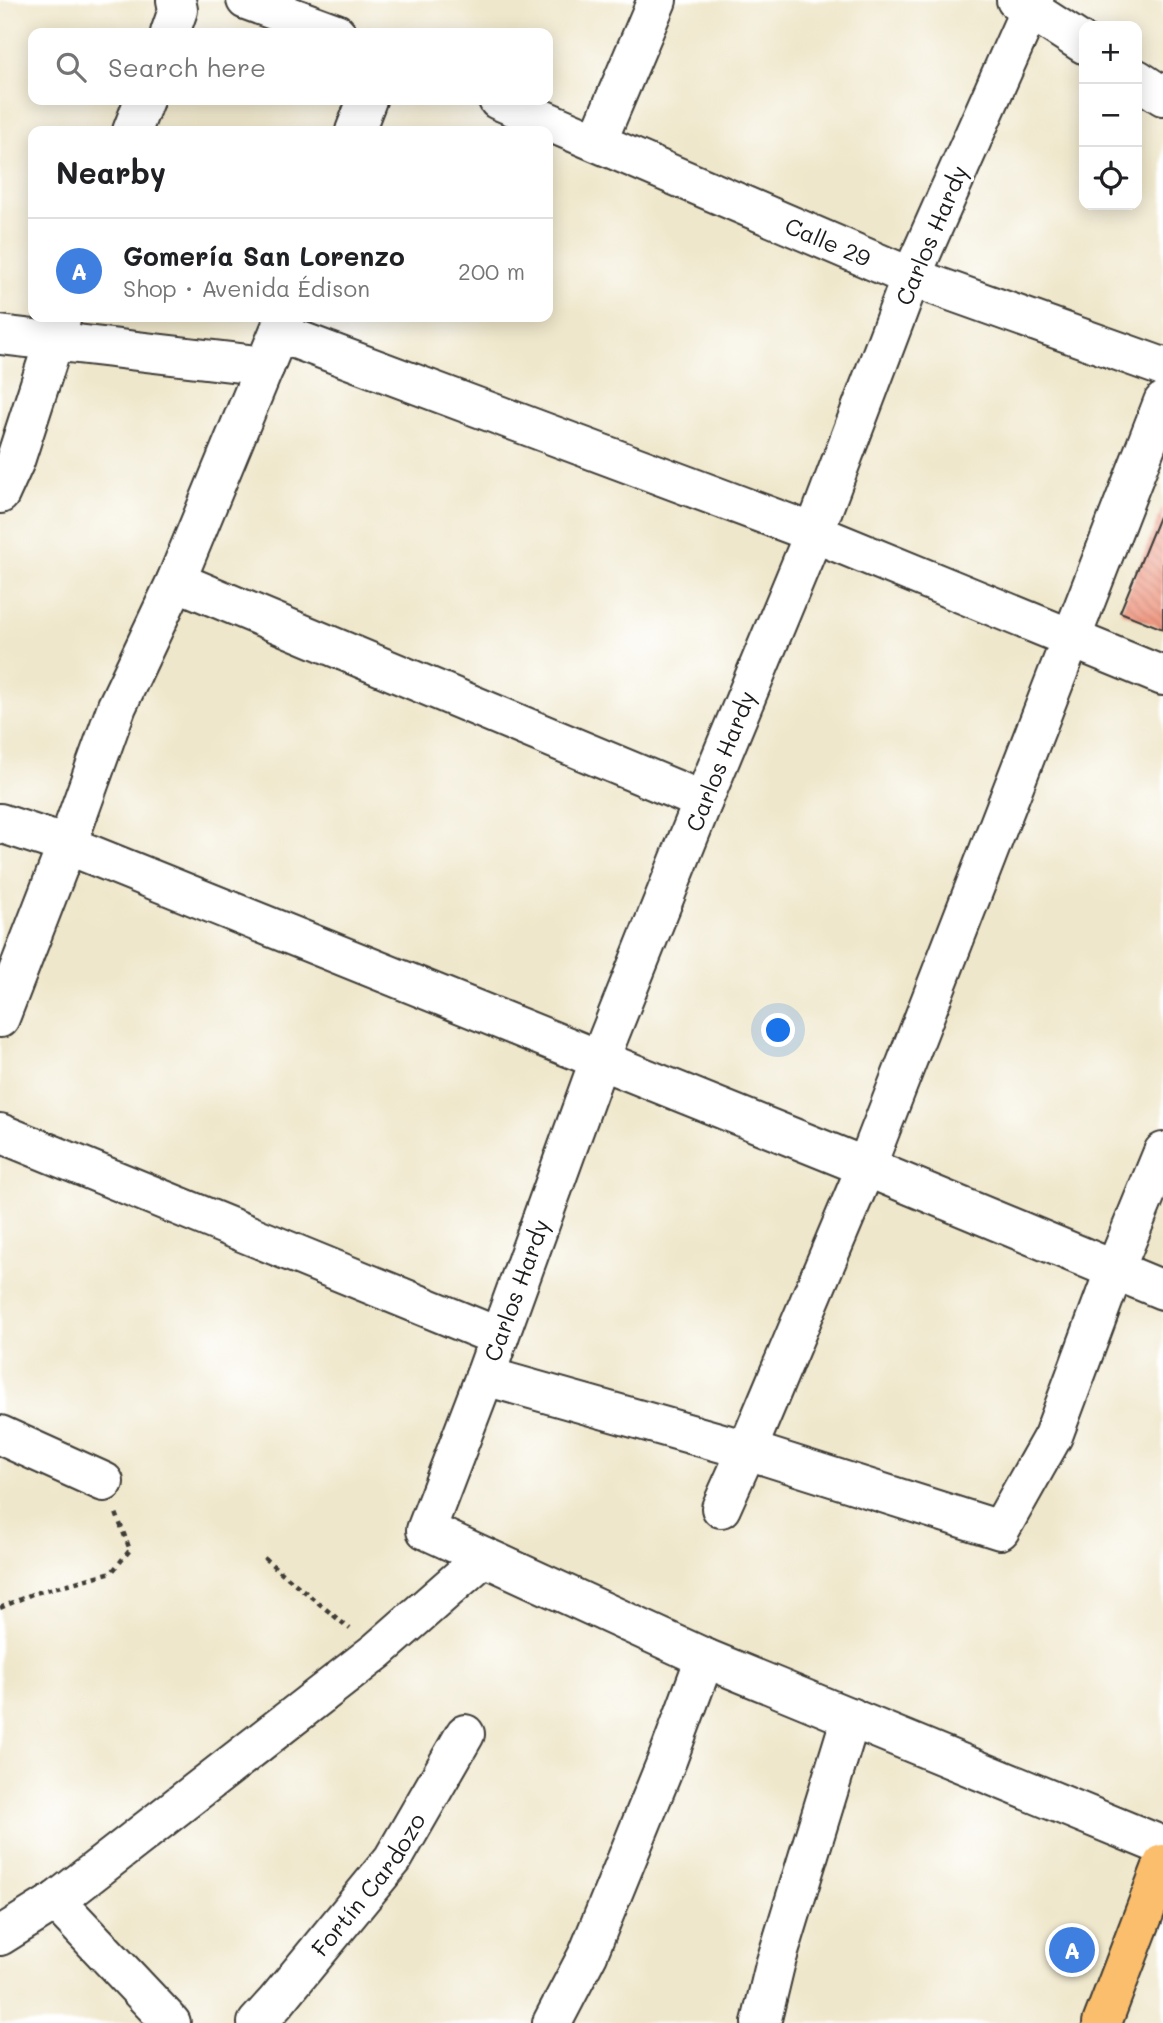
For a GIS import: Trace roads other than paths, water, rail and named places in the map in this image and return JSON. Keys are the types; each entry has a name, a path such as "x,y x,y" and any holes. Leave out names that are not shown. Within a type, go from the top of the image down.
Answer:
{"main road":[{"path":"1102,2023 1163,1864"},
{"path":"1120,2023 1163,1910"}],"street":[{"path":"172,28 178,10 176,0"},
{"path":"246,0 322,28"},
{"path":"597,142 657,0"},
{"path":"1026,3 1079,40"},
{"name":"Carlos Hardy","path":"484,1557 426,1530 599,1061 814,533 911,277 1026,3"},
{"path":"1142,82 1163,96"},
{"path":"134,126 142,105"},
{"path":"357,126 365,105"},
{"name":"Calle 29","path":"510,105 911,277 1163,367"},
{"path":"0,335 57,329 276,339 814,533 1163,676"},
{"path":"0,494 15,461 57,329"},
{"path":"0,1018 117,706 176,581 276,339"},
{"path":"721,1508 866,1167 1163,402"},
{"path":"176,581 703,802"},
{"path":"0,822 67,845 866,1167 1163,1290"},
{"path":"0,1133 499,1338"},
{"path":"485,1376 747,1450 1000,1530 1053,1436 1115,1269 1163,1152"},
{"path":"0,1435 104,1482"},
{"path":"0,1936 56,1901 377,1651 484,1557 705,1658 1163,1846"},
{"path":"552,2023 593,1941 668,1758 705,1658"},
{"path":"761,2023 775,1965 851,1717"},
{"name":"Fortín Cardozo","path":"279,2016 393,1859 465,1734"},
{"path":"56,1901 171,2023"}],"place":[{"name":"Gomería San Lorenzo","path":"1072,1950"}]}
